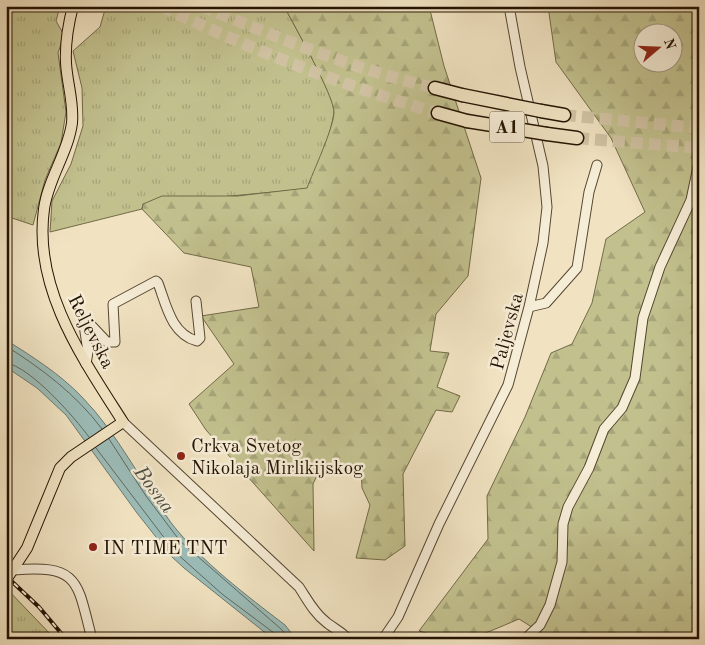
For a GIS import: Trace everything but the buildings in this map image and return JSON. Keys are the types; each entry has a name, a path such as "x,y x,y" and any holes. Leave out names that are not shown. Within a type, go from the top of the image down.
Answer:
{"highway":[{"name":"A1","path":"435,88 541,112 564,115"},
{"name":"A1","path":"438,113 467,121 577,138"}],"main road":[{"name":"Reljevska","path":"73,6 66,45 73,110 71,132 46,201 43,240 52,289 60,315 119,425"},
{"path":"6,580 27,548 60,468 119,425"}],"street":[{"name":"Paljevska","path":"383,639 398,617 440,524 508,385 530,307 543,243 547,207 543,166 520,67 509,6"},
{"path":"526,639 540,625 550,605 562,562 563,524 568,507 588,468 604,429 622,408 635,378 643,318 660,267 692,200 699,162"},
{"path":"530,307 546,302 577,268 588,192 597,165"},
{"path":"86,364 88,352 84,325 90,324 107,342 115,342 113,304 146,285 156,281 158,283 173,323 179,331 197,341 200,338 196,302"},
{"path":"119,425 299,587 316,613 327,623 342,632 348,639"},
{"path":"14,570 41,567 66,575 72,580 81,594 92,639"}],"green space":[{"path":"6,6 60,6 56,21 64,35 58,53 66,112 61,143 45,180 33,225 6,216"},
{"path":"106,6 284,6 321,77 333,105 332,123 307,189 143,204 142,209 50,232 52,201 71,164 83,126 82,88 73,51 100,27"},
{"path":"284,6 429,6 444,66 481,178 468,276 436,314 430,351 449,353 437,387 460,396 452,412 436,410 403,474 405,546 385,560 356,558 370,505 362,488 361,466 340,473 324,461 313,484 314,551 206,430 189,404 234,364 201,316 259,307 251,267 184,253 142,209 143,204 162,196 237,196 307,188 327,138 334,112 321,76"},
{"path":"548,6 699,6 699,639 544,639 543,634 519,619 470,637 448,638 419,631 488,539 487,496 525,417 551,353 572,344 592,303 606,239 645,212 611,138 556,62"},
{"path":"6,588 55,639 6,639"}],"water":[{"path":"6,340 55,373 82,397 107,427 172,524 184,538 225,578 285,625 296,639 273,639 171,556 137,513 66,415 37,388 6,367"}],"tunnel":[{"path":"161,6 263,52 332,79 438,113"},
{"path":"201,6 346,62 405,81 435,88"},
{"path":"564,115 699,128"},
{"path":"577,138 699,148"}],"railway":[{"path":"6,576 39,607 66,639"}],"place":[{"name":"Crkva Svetog Nikolaja Mirlikijskog","path":"181,456"},
{"name":"IN TIME TNT","path":"93,547"}],"water label":[{"name":"Bosna","path":"155,489"}]}
